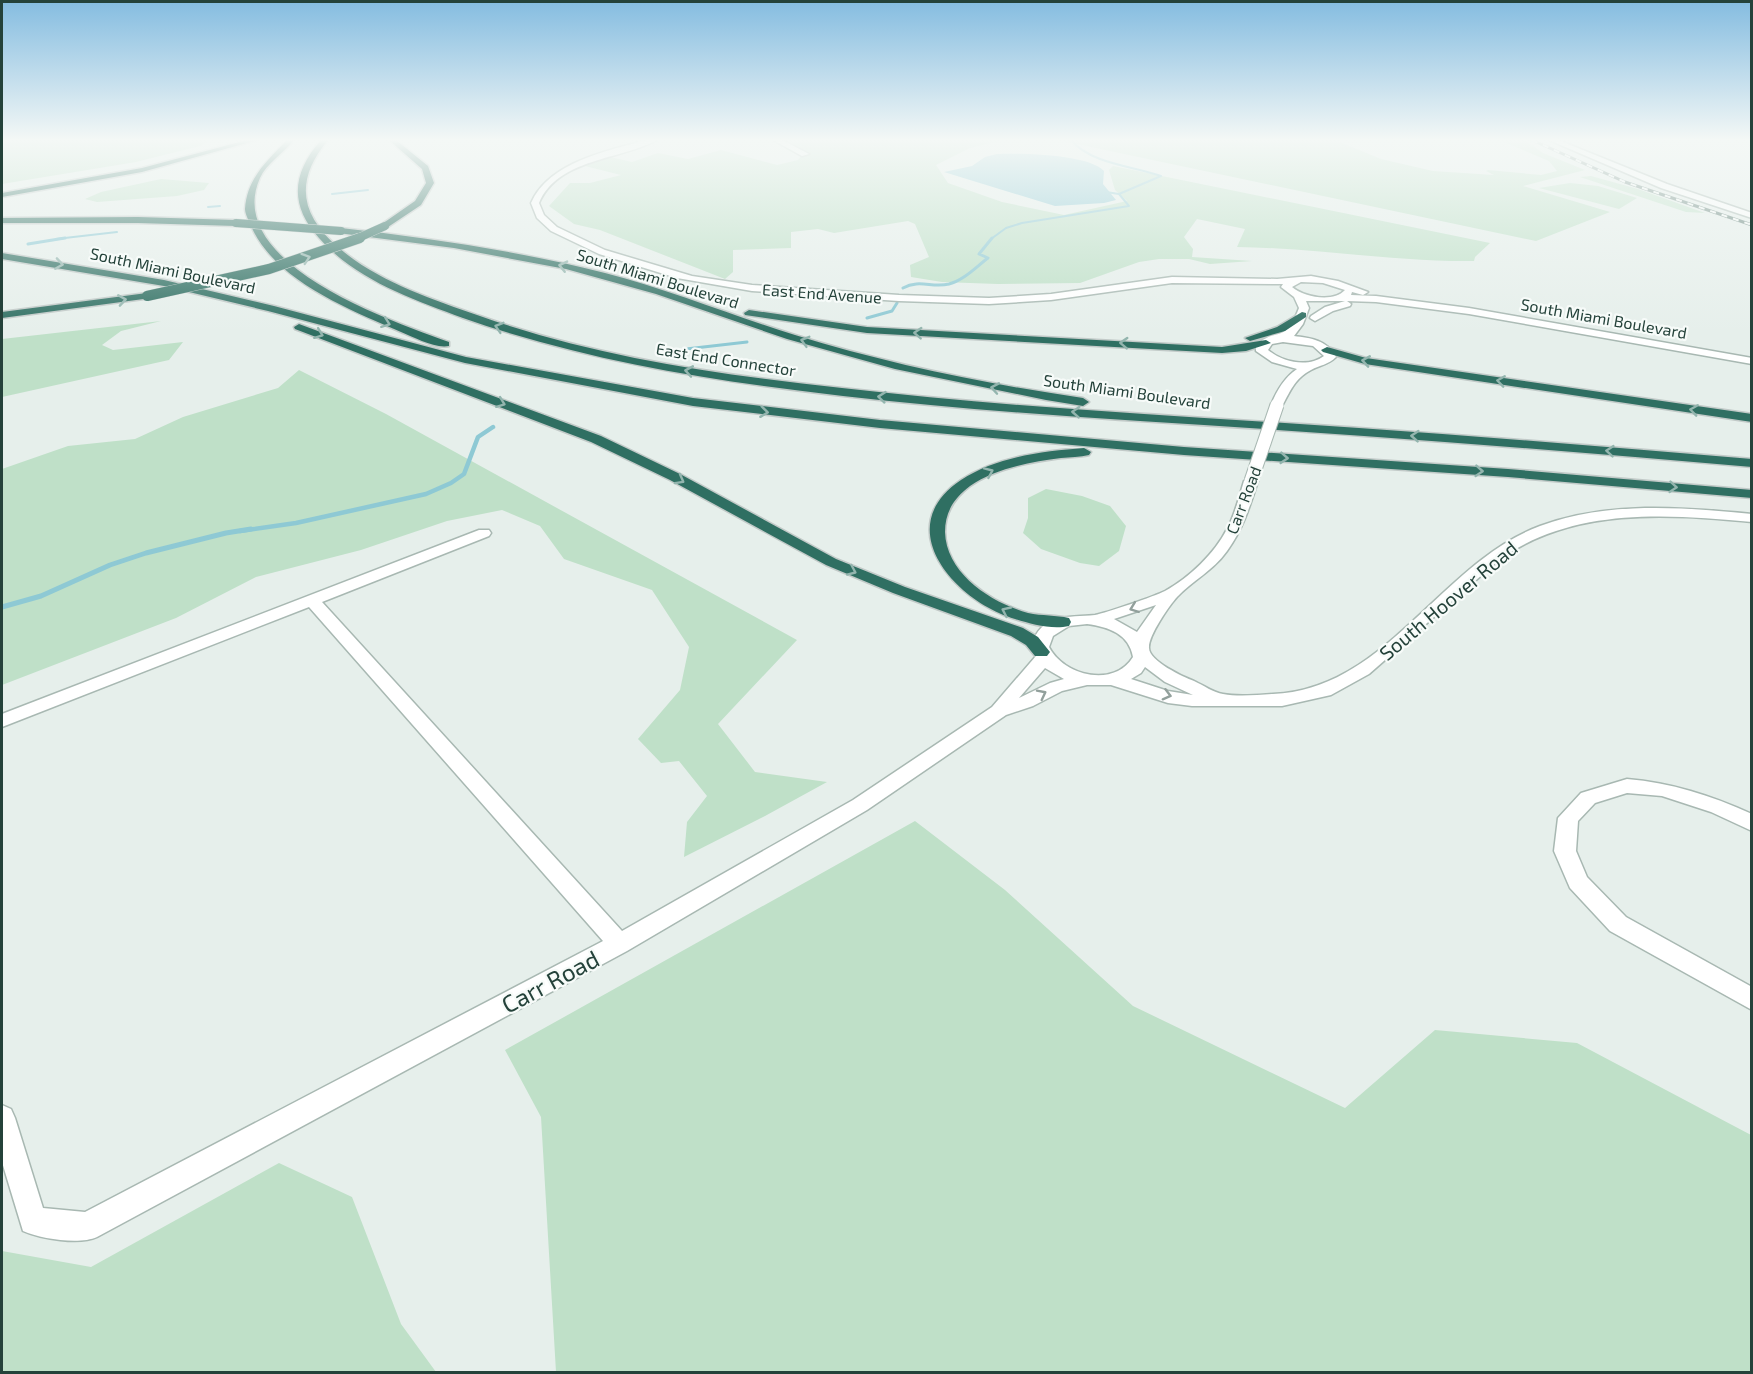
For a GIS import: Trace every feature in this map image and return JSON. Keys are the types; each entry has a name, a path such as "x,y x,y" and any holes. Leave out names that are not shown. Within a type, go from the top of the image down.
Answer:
{"highway":[{"path":"250,204 256,230 263,242 287,268 325,294 379,321 470,352 582,383 693,402 816,418 1184,451 1508,473 1752,494"},
{"name":"East End Connector","path":"303,204 305,211 319,233 344,256 381,280 432,303 497,326 621,358 776,384 985,406 1260,425"},
{"path":"2,315 147,296 213,283 280,266 341,245 385,226 417,204"},
{"name":"South Miami Boulevard","path":"2,220 236,223 341,231 494,252 640,286 788,336 931,375 1067,400 1260,425"},
{"name":"South Miami Boulevard","path":"2,256 164,283 270,308 432,352 582,383"},
{"path":"164,283 303,328 596,439 675,477 831,562 899,590 1017,632 1032,641 1043,655"},
{"path":"640,286 766,316 840,327 1231,350 1266,343"},
{"path":"1183,346 1232,342 1269,333 1286,326 1302,315"},
{"path":"1324,348 1360,360 1752,418"},
{"path":"1260,425 1752,463"},
{"path":"1063,622 1039,621 1011,614 981,597 954,574 945,561 937,535 941,512 947,502 955,492 979,476 1023,459 1090,451 1184,451"}],"street":[{"name":"East End Avenue","path":"535,204 539,216 549,227 568,238 653,269 713,283 762,289 938,300 993,300 1057,297 1167,280 1236,281 1297,278 1314,279 1338,285"},
{"path":"1717,204 1752,216"},
{"path":"1297,278 1286,286 1304,305 1295,331 1262,346 1262,351 1280,369 1284,386 1299,372 1328,359 1330,355 1312,336 1317,306 1347,293 1316,272"},
{"name":"East End Avenue","path":"1236,281 1296,294 1333,299"},
{"name":"South Miami Boulevard","path":"1338,285 1414,303"},
{"name":"South Miami Boulevard","path":"1333,299 1366,298 1503,316 1752,361"},
{"path":"1315,318 1329,309 1350,304 1414,303"},
{"path":"1278,339 1300,340 1324,348"},
{"path":"1270,357 1291,364 1314,364"},
{"name":"Carr Road","path":"1096,620 1171,594 1199,573 1229,540 1239,518 1284,386"},
{"name":"South Hoover Road","path":"1113,680 1187,700 1305,698 1338,685 1394,645 1505,549 1545,529 1576,519 1638,513 1686,512 1752,518"},
{"path":"2,721 484,533"},
{"name":"Carr Road","path":"1141,651 1147,625 1162,609 1171,594"},
{"path":"312,600 619,944"},
{"path":"1096,620 1126,631 1141,651 1133,671 1113,680 1086,680 1060,672 1043,655 1043,636 1050,628 1063,622 1096,620"},
{"name":"South Hoover Road","path":"1141,651 1171,678 1222,700"},
{"name":"Carr Road","path":"999,711 1012,692 1033,675 1043,655"},
{"name":"Carr Road","path":"2,1118 33,1221 87,1227 619,944 860,805 999,711 1028,702 1056,687 1086,680"},
{"path":"1752,823 1718,807 1663,789 1627,786 1588,798 1568,818 1565,851 1578,882 1618,924 1752,1000"}],"green space":[{"path":"551,204 1012,204 1064,215 1113,204 1300,204 1490,243 1475,257 1474,261 1237,247 1245,229 1197,219 1184,237 1193,249 1192,257 1252,261 1210,264 1189,259 1159,259 1139,262 1080,283 942,282 911,277 910,265 929,257 915,224 908,221 834,233 818,229 791,232 791,248 733,250 733,272 725,279 600,230 574,224 549,206"},
{"path":"1361,204 1584,204 1610,212 1536,241"},
{"path":"1600,204 1627,204 1619,209"},
{"path":"1662,204 1680,204 1705,213 1686,212"},
{"path":"161,321 121,331 102,345 113,350 183,342 169,360 2,397 2,339"},
{"path":"299,370 386,414 797,640 718,724 755,772 827,782 684,857 687,822 707,796 679,761 661,763 638,739 680,690 689,647 652,590 564,559 540,526 502,510 447,521 361,550 256,577 176,618 2,685 2,469 68,446 135,439 183,417 278,388"},
{"path":"1046,489 1082,496 1110,506 1126,526 1119,551 1099,566 1080,563 1041,549 1023,533 1028,518 1028,498"},
{"path":"915,821 1005,890 1133,1006 1345,1108 1435,1030 1577,1043 1751,1135 1751,1372 556,1372 541,1117 505,1050"},
{"path":"279,1163 352,1197 401,1324 436,1372 2,1372 2,1251 91,1267"}],"water":[{"path":"1049,204 1086,204 1055,206"}],"waterway":[{"path":"991,239 1006,228 1022,223 1129,206 1127,204"},
{"path":"208,207 220,206"},
{"path":"56,239 117,232"},
{"path":"28,244 65,238"},
{"path":"903,288 915,284 943,285 960,280 988,258 979,254 991,239"},
{"path":"867,318 892,311 897,303"},
{"path":"675,354 686,349 747,342"},
{"path":"240,531 296,523 426,494 451,483 464,474 478,437 493,427"},
{"path":"2,607 41,596 110,565 146,553 251,529"}],"railway":[{"path":"1690,204 1752,225"}]}
